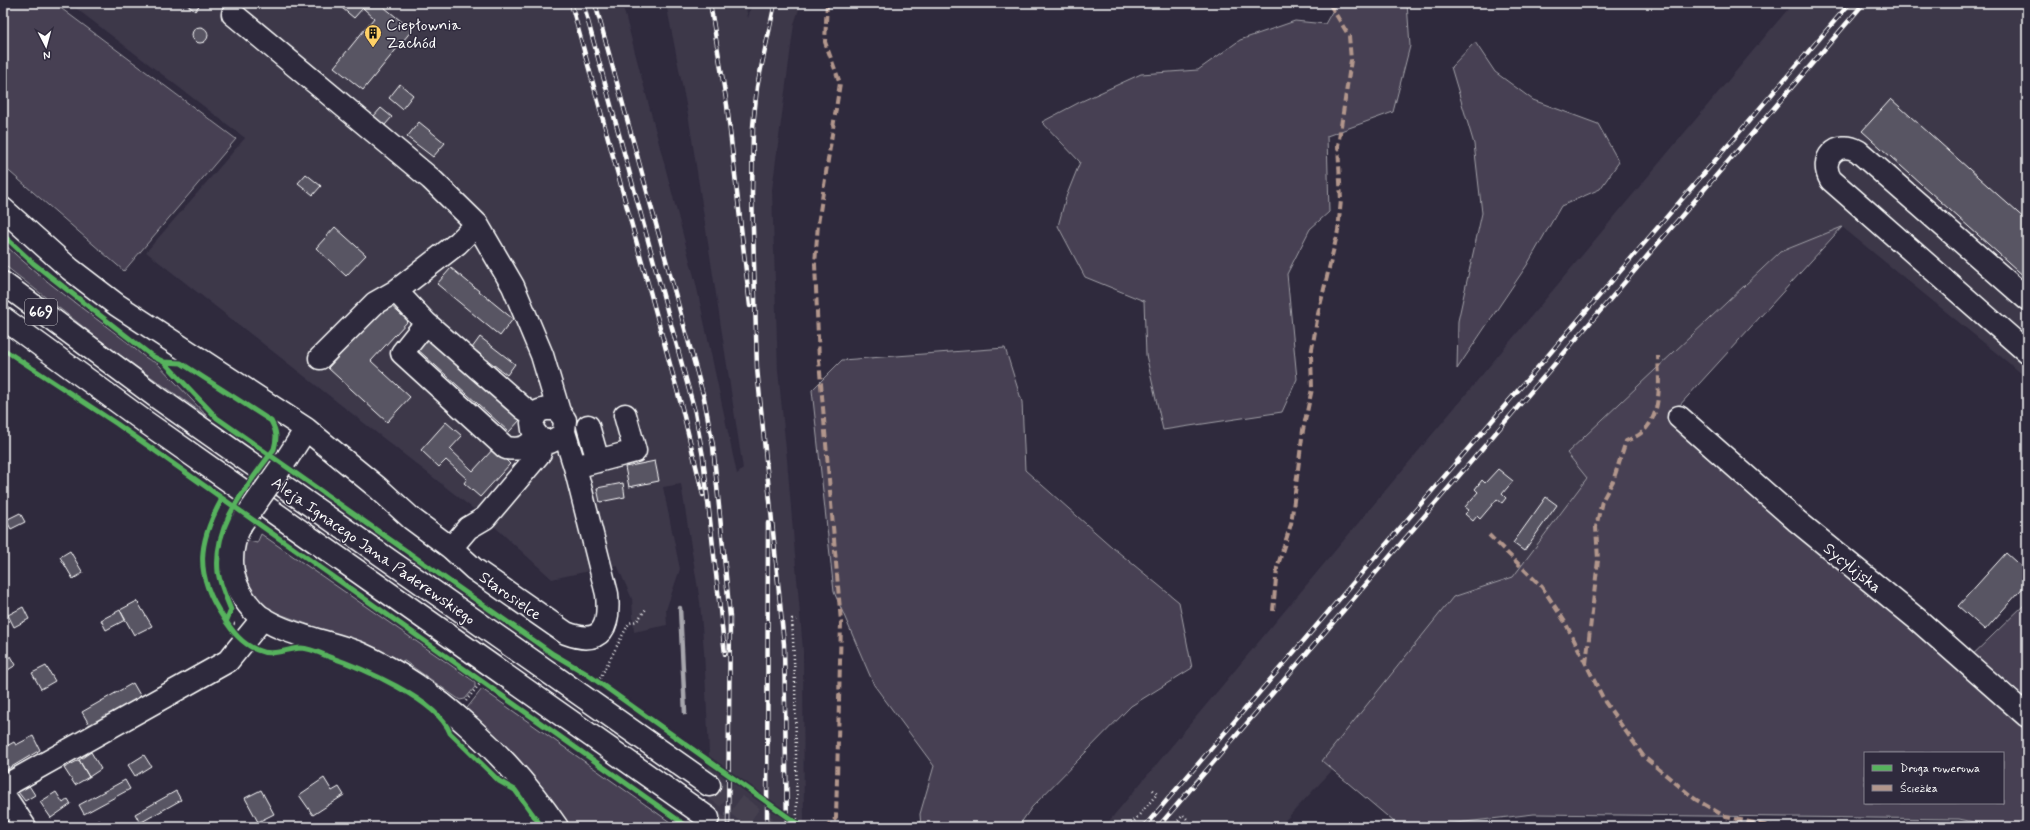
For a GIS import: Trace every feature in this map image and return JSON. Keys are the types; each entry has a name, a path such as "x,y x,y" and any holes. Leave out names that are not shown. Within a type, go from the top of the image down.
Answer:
{"main road":[{"name":"Starosielce","path":"3,209 70,269 117,305 306,429 378,488 412,519 450,548 474,569 566,634 580,638 592,638 603,629 609,614 607,594 575,467 542,355 513,286 477,224 431,179 233,14"},
{"path":"2026,350 1831,180 1826,168 1830,156 1840,148 1846,147 1858,151 2027,299"},
{"path":"320,358 375,303 396,291 458,243 477,224"},
{"name":"Aleja Ignacego Jana Paderewskiego","path":"3,283 158,398 709,786"},
{"path":"396,291 426,323 523,408 538,431 556,440 562,422 546,409 539,411 538,431 540,453 485,518 468,528 450,548"},
{"name":"Aleja Ignacego Jana Paderewskiego","path":"3,318 144,421 708,818"},
{"path":"426,323 402,353 506,448 519,450 529,446 538,431"},
{"path":"575,467 635,451 625,415"},
{"name":"Sycylijska","path":"1679,417 1797,522 1918,619 2027,716"},
{"path":"588,426 598,461"},
{"path":"306,429 241,524 233,540 231,556 232,573 245,600 254,611 279,627 361,654 397,672 428,692 455,714 518,775 539,800 557,827"},
{"path":"3,787 228,661 263,618"},
{"path":"3,794 25,827"}],"path":[{"path":"598,682 629,623 637,621 646,609"},
{"path":"797,827 795,682 792,619 798,619"},
{"path":"226,622 233,634 245,642"},
{"path":"463,705 482,681"},
{"path":"1129,827 1157,794 1151,788"},
{"path":"1173,827 1183,816 1189,821"}],"shaded area":[{"path":"3,3 54,3 236,139 124,271 3,166"},
{"path":"69,3 622,3 696,284 737,474 743,469 689,120 666,3 745,3 748,18 752,3 801,3 794,24 772,190 778,370 803,650 804,827 708,827 709,753 704,652 700,602 681,484 663,487 680,569 666,610 667,625 634,632 632,599 617,565 552,579 485,518 146,252 245,138"},
{"path":"1337,3 1407,3 1410,46 1393,112 1327,136 1329,212 1310,229 1287,274 1297,379 1282,412 1163,430 1146,355 1144,301 1085,277 1058,226 1066,197 1080,162 1042,122 1080,102 1141,74 1198,70 1240,40 1295,21 1325,24"},
{"path":"1793,3 2027,3 2027,378 1842,227 1279,827 1104,827"},
{"path":"1475,42 1495,72 1533,100 1598,124 1619,162 1600,189 1561,206 1527,265 1457,369 1458,321 1482,213 1474,144 1451,67"},
{"path":"1842,227 1668,418 1959,668 2027,602 2027,827 1998,827 1959,819 1534,814 1422,827 1400,827 1322,761 1453,597 1513,577 1587,478 1567,453 1780,252"},
{"path":"3,243 33,270 127,342 144,357 157,363 208,417 114,351 3,264"},
{"path":"1005,348 1022,402 1025,470 1112,547 1179,602 1192,668 1131,706 1032,807 1018,827 921,827 920,814 934,766 874,685 834,592 812,390 842,360"},
{"path":"261,534 475,682 475,687 465,699 460,700 403,660 401,664 355,642 269,610 255,595 250,587 246,579 243,561 245,540 257,543"},
{"path":"482,689 677,827 568,827 560,812 464,712"}],"building":[{"path":"185,3 201,3 195,11"},
{"name":"Ciepłownia Zachód","path":"336,3 379,3 412,30 363,90 334,67 374,18 363,8 354,18"},
{"path":"200,27 206,29 208,35 206,41 200,43 194,41 192,35 194,29"},
{"path":"400,84 413,95 402,109 389,98"},
{"path":"1891,99 2027,221 2027,279 1862,131"},
{"path":"381,108 392,117 384,126 373,117"},
{"path":"419,122 445,143 433,157 407,137"},
{"path":"306,174 321,186 313,195 298,183"},
{"path":"335,227 366,255 346,276 316,248"},
{"path":"451,268 513,319 500,336 437,284"},
{"path":"388,303 408,321 371,361 410,397 387,422 328,368"},
{"path":"428,335 521,419 509,432 416,348"},
{"path":"480,337 515,364 507,375 472,348"},
{"path":"446,422 462,436 450,449 473,471 494,448 510,464 480,497 464,483 467,479 446,460 439,467 421,450"},
{"path":"655,461 659,481 629,487 625,467"},
{"path":"1498,469 1513,481 1502,494 1506,498 1502,503 1497,499 1480,519 1477,516 1473,521 1465,514 1469,510 1465,507 1478,492 1475,489 1482,480 1485,483"},
{"path":"623,483 625,497 600,502 597,488"},
{"path":"1546,497 1557,505 1524,551 1513,543"},
{"path":"20,513 25,522 11,529 6,520"},
{"path":"70,551 83,573 73,579 60,557"},
{"path":"2006,553 2027,572 2027,583 1985,630 1958,606"},
{"path":"137,601 152,626 134,635 120,610"},
{"path":"23,607 29,619 14,627 8,615"},
{"path":"120,610 125,620 106,630 101,620"},
{"path":"11,656 16,665 3,673 3,661"},
{"path":"46,666 55,681 41,689 32,673"},
{"path":"133,683 141,697 90,726 82,712"},
{"path":"33,736 40,750 3,772 3,753 7,751 5,747 14,742 16,745"},
{"path":"91,752 101,769 89,777 79,760"},
{"path":"144,755 151,766 135,776 128,765"},
{"path":"79,760 89,777 75,785 64,768"},
{"path":"324,778 332,791 339,787 344,795 313,815 299,795"},
{"path":"125,780 130,789 84,814 79,805"},
{"path":"26,781 35,795 25,801 15,788"},
{"path":"261,790 274,814 258,822 245,798"},
{"path":"176,791 181,800 140,823 135,814"},
{"path":"56,792 63,803 68,799 71,804 51,818 40,802"},
{"path":"99,820 104,827 88,827"}],"waterway":[{"path":"680,608 685,713"}],"tunnel":[{"path":"709,785 767,827"},
{"path":"708,818 720,827"}],"railway":[{"path":"571,3 682,408 703,495"},
{"path":"583,3 695,412 703,457 725,654"},
{"path":"595,3 704,398 713,446 730,617 728,827"},
{"path":"710,3 727,105 750,306"},
{"path":"775,3 757,87 753,127 752,194 757,368 784,644 787,827"},
{"path":"1144,827 1850,3"},
{"path":"1158,827 1864,3"},
{"path":"767,827 768,523"}],"marked path":[{"path":"827,3 825,42 840,83 818,224 815,264 819,360 841,622 836,818 827,827"},
{"path":"1273,611 1277,568 1291,524 1303,430 1312,389 1311,355 1318,314 1338,231 1341,200 1338,146 1351,60 1349,36 1329,3"},
{"path":"1586,664 1598,560 1596,527 1602,501 1613,481 1626,441 1640,434 1653,418 1659,387 1658,356"},
{"path":"1489,535 1542,587 1565,622 1605,702 1644,757 1695,799 1726,817 1773,827"}],"cycle path":[{"path":"3,235 33,263 152,356 164,362 181,363 271,421 276,435 274,449 234,506 221,537 218,554 218,572 231,610 226,622"},
{"path":"3,349 117,424 688,827"},
{"path":"164,362 217,418 553,654 587,674 802,827"},
{"path":"222,499 214,515 204,544 204,572 207,586 214,601 233,632 246,644 263,652 274,653 301,648 314,651 377,676 415,697 443,721 450,733 499,781 515,790 542,827"}],"place":[{"name":"Ciepłownia Zachód","path":"373,48"}]}
